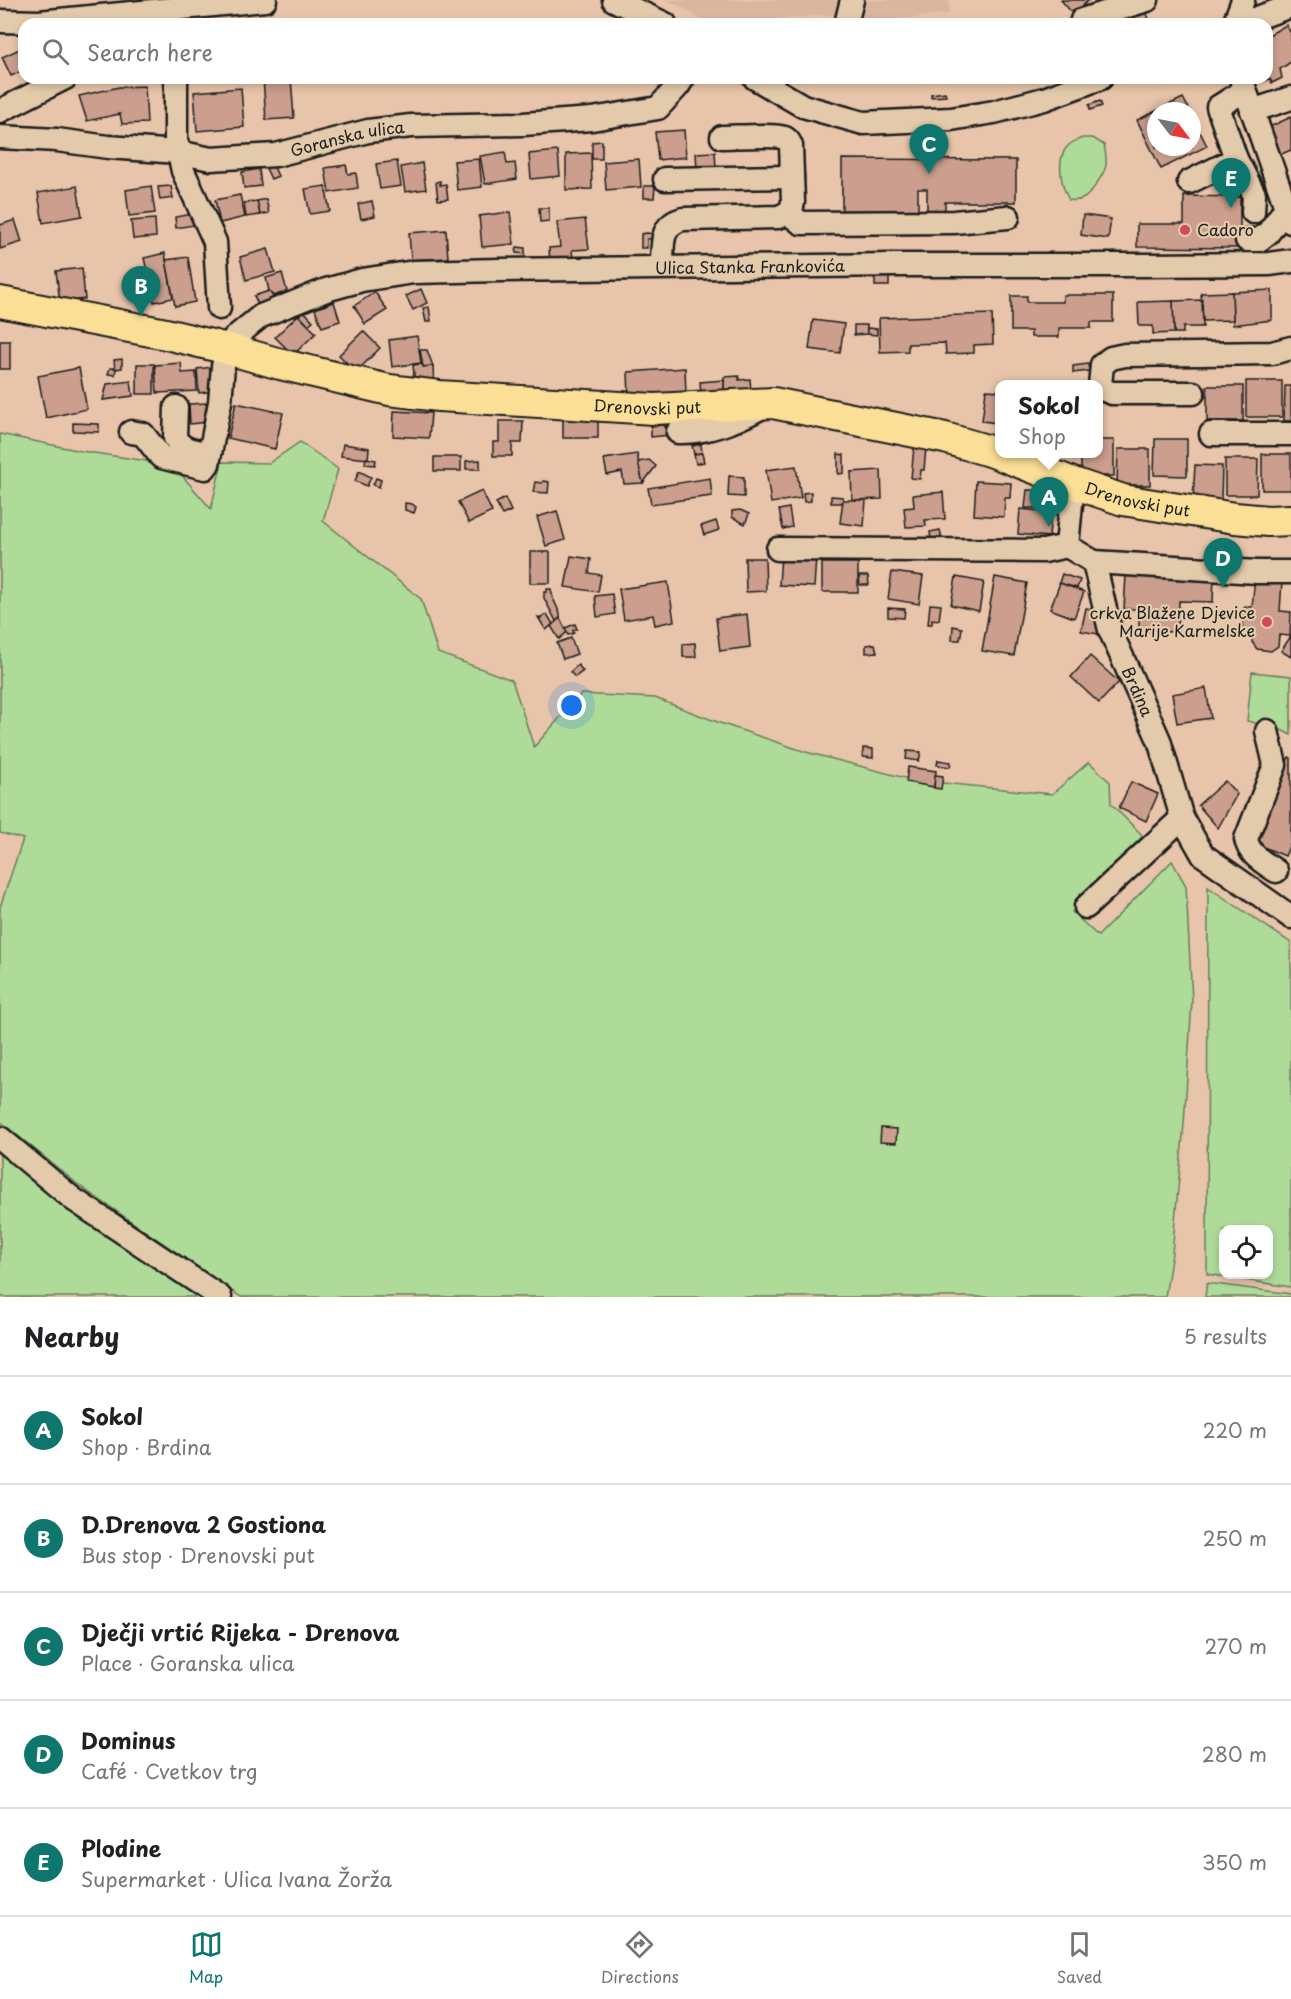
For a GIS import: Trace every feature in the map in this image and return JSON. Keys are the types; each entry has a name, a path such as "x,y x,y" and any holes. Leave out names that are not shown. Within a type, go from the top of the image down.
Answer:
{"main road":[{"name":"Drenovski put","path":"0,302 228,348 279,364 389,390 439,396 654,409 769,403 945,438 995,453"},
{"name":"Drenovski put","path":"1008,458 1123,500 1268,521 1291,520"}],"street":[{"path":"80,18 265,0"},
{"path":"614,0 652,18"},
{"path":"848,18 852,0"},
{"path":"1088,18 1147,0"},
{"path":"1236,18 1242,0"},
{"path":"1257,18 1291,6"},
{"path":"0,21 18,21"},
{"path":"0,111 53,84"},
{"path":"176,84 178,152 183,171 215,242 219,308"},
{"name":"Goranska ulica","path":"0,137 178,152 211,159 276,155 368,131 592,119 658,108 679,84"},
{"path":"765,84 803,106 863,123 951,119 994,112 1044,99 1085,84"},
{"path":"1247,240 1259,240 1289,215 1243,84 1218,107 1236,159 1254,194 1253,212"},
{"path":"1252,111 1291,98"},
{"path":"662,267 664,236 673,222 683,219 779,217 791,211 794,202 791,146 783,137 722,137"},
{"path":"1189,182 1236,159"},
{"path":"665,179 792,177"},
{"path":"788,213 801,223 954,222 1008,217"},
{"name":"Ulica Stanka Frankovića","path":"228,348 243,328 261,316 326,290 362,280 414,272 662,267 1269,264 1291,261"},
{"path":"131,432 137,431 143,434 161,457 201,468 207,466 228,348"},
{"path":"1100,380 1102,365 1111,358 1125,355 1272,353 1291,348"},
{"path":"1103,389 1112,393 1193,393"},
{"path":"678,432 709,429 744,417 769,403"},
{"path":"176,407 175,438 177,442 187,449 210,453"},
{"path":"1211,434 1291,434"},
{"path":"1067,546 1073,483"},
{"path":"778,549 1044,551 1067,546 1094,562 1291,572"},
{"name":"Brdina","path":"1094,562 1110,630 1159,740 1182,818 1203,855 1291,917"},
{"path":"1256,894 1284,873 1258,859 1248,848 1246,839 1275,765 1267,731"},
{"path":"1086,907 1182,818"},
{"path":"0,1138 73,1199 220,1297"}],"shaded area":[{"path":"666,0 949,0 949,14 906,18 850,18 836,14 784,18 698,18"}],"green space":[{"path":"1082,138 1093,138 1104,145 1106,165 1087,196 1075,201 1069,200 1064,187 1061,164 1069,145"},
{"path":"0,434 81,451 173,465 211,509 222,462 269,463 300,442 338,469 323,521 421,599 438,653 512,680 534,747 581,694 655,698 806,752 913,780 1052,794 1089,762 1110,782 1111,804 1143,836 1072,912 1098,936 1172,861 1186,886 1192,1001 1184,1124 1172,1253 1165,1297 241,1297 80,1186 0,1121 0,907 23,839 0,833"},
{"path":"1252,672 1291,676 1291,735 1279,729 1247,721"},
{"path":"1208,887 1291,943 1291,1287 1239,1279 1273,1279 1273,1225 1219,1225 1219,1276 1207,1274"},
{"path":"0,1151 200,1297 0,1297"},
{"path":"1207,1283 1291,1294 1291,1297 1205,1297"}],"building":[{"path":"1061,0 1089,0 1073,14"},
{"path":"1145,9 1149,18 1121,18"},
{"path":"1286,25 1291,33 1291,62 1280,69 1282,78 1273,82 1273,33"},
{"path":"18,50 18,73 11,76 2,57"},
{"path":"263,84 291,84 294,118 266,120"},
{"path":"145,86 147,123 122,124 120,114 87,121 79,96 119,87"},
{"path":"241,88 244,127 197,131 194,92"},
{"path":"945,92 946,96 931,97 931,94"},
{"path":"1100,101 1102,106 1090,110 1089,105"},
{"path":"1147,115 1147,140 1137,120"},
{"path":"1291,117 1291,150 1277,156 1265,129"},
{"path":"684,130 686,157 658,160 655,132"},
{"path":"1201,134 1207,146 1201,149"},
{"path":"602,141 602,159 592,159 592,142"},
{"path":"558,151 560,176 531,179 529,154"},
{"path":"505,152 507,164 515,163 517,179 485,184 480,156"},
{"path":"715,152 716,168 697,170 696,153"},
{"path":"591,153 592,189 566,190 566,154"},
{"path":"1155,156 1187,156 1161,169"},
{"path":"479,159 482,187 457,190 454,161"},
{"path":"639,159 641,187 606,190 604,162"},
{"path":"842,159 1016,160 1016,202 945,202 945,215 927,214 927,189 918,189 918,218 842,217"},
{"path":"271,161 278,176 271,179 264,164"},
{"path":"397,161 401,186 380,189 376,164"},
{"path":"422,163 426,189 405,192 401,167"},
{"path":"346,165 348,174 356,173 358,188 329,193 325,168"},
{"path":"259,169 261,186 244,188 242,172"},
{"path":"440,181 440,185 446,184 448,199 438,200 436,182"},
{"path":"77,186 82,216 43,223 38,193"},
{"path":"151,186 155,213 129,216 126,190"},
{"path":"171,186 173,198 160,200 158,187"},
{"path":"325,186 330,211 310,214 305,189"},
{"path":"644,186 655,186 654,198 644,198"},
{"path":"240,195 245,217 220,223 215,200"},
{"path":"1184,196 1240,197 1240,248 1137,247 1137,224 1184,224"},
{"path":"266,199 269,213 260,215 257,201"},
{"path":"257,201 260,215 246,217 244,203"},
{"path":"372,201 375,216 361,219 358,204"},
{"path":"539,208 549,208 549,221 540,222"},
{"path":"510,212 514,244 482,247 479,216"},
{"path":"192,214 194,225 176,228 175,217"},
{"path":"1083,215 1111,219 1108,239 1081,235"},
{"path":"155,219 156,237 133,239 131,221"},
{"path":"585,219 589,249 572,250 573,259 550,262 549,248 560,247 557,222"},
{"path":"15,220 22,242 0,249 0,225"},
{"path":"446,230 448,258 411,260 409,233"},
{"path":"641,234 654,234 654,239 647,239 647,248 641,248"},
{"path":"517,247 525,248 525,254 516,253"},
{"path":"268,249 275,272 246,280 240,257"},
{"path":"165,253 173,298 154,302 144,258"},
{"path":"188,257 195,302 175,306 166,260"},
{"path":"82,268 85,299 60,302 56,271"},
{"path":"282,273 287,291 274,296 269,291 266,278"},
{"path":"889,276 889,286 875,286 875,277"},
{"path":"421,289 427,303 413,310 406,296"},
{"path":"1272,290 1272,320 1233,325 1232,292"},
{"path":"269,291 274,298 258,304 254,296"},
{"path":"375,292 387,310 365,324 354,306"},
{"path":"1232,292 1233,320 1203,321 1201,293"},
{"path":"1063,295 1113,295 1113,322 1091,322 1091,328 1059,328 1059,337 1031,337 1031,331 1011,331 1011,296 1027,296 1027,302 1063,302"},
{"path":"1202,300 1203,327 1183,327 1183,333 1174,333 1173,301"},
{"path":"1173,301 1174,333 1153,334 1153,326 1139,326 1138,302"},
{"path":"334,302 340,321 322,327 315,309"},
{"path":"429,307 431,321 426,322 423,308"},
{"path":"303,310 313,321 308,325 298,314"},
{"path":"992,314 993,344 974,345 974,353 946,354 945,343 908,344 908,351 880,352 879,318"},
{"path":"298,315 316,333 293,355 275,337"},
{"path":"813,320 844,324 840,353 809,349"},
{"path":"854,325 867,325 867,334 854,335"},
{"path":"867,328 877,329 877,335 867,334"},
{"path":"363,331 380,348 356,372 339,355"},
{"path":"417,336 421,363 392,367 389,340"},
{"path":"0,341 10,341 10,369 0,369"},
{"path":"420,350 427,350 433,366 423,367"},
{"path":"122,359 122,368 115,369 114,360"},
{"path":"181,363 182,373 196,372 197,391 157,393 155,365"},
{"path":"137,364 154,364 154,394 137,394"},
{"path":"422,364 423,367 433,366 434,386 415,385 413,365"},
{"path":"1088,364 1089,371 1073,373 1073,366"},
{"path":"213,367 215,391 199,393 197,369"},
{"path":"79,368 87,409 46,418 38,376"},
{"path":"110,368 116,368 115,375 108,374"},
{"path":"685,368 686,394 629,397 628,372"},
{"path":"739,376 739,380 750,379 751,391 724,393 724,377"},
{"path":"724,380 724,393 701,394 700,382"},
{"path":"131,381 133,396 103,400 107,384"},
{"path":"1246,381 1282,381 1282,417 1246,417"},
{"path":"1207,386 1243,386 1243,421 1207,421"},
{"path":"1285,386 1291,386 1291,421 1284,421"},
{"path":"986,390 995,391 995,423 982,421"},
{"path":"208,403 209,422 190,424 189,404"},
{"path":"236,403 283,413 275,449 228,438"},
{"path":"394,411 431,413 429,438 393,436"},
{"path":"563,417 598,417 598,438 563,438"},
{"path":"499,421 523,421 522,443 512,443 512,456 493,456 493,442 499,442"},
{"path":"73,423 99,424 99,432 73,431"},
{"path":"665,425 665,427 670,427 670,435 651,437 651,426"},
{"path":"1155,439 1187,439 1187,476 1154,475"},
{"path":"1103,440 1114,440 1114,476 1081,476 1081,458 1103,458"},
{"path":"343,444 369,448 368,459 341,456"},
{"path":"701,444 702,453 694,454 692,446"},
{"path":"914,447 926,448 924,470 921,470 920,479 911,478"},
{"path":"1118,449 1150,449 1150,485 1117,485"},
{"path":"702,453 704,462 696,464 694,454"},
{"path":"637,454 643,483 624,484 622,472 607,475 604,459"},
{"path":"838,454 844,455 844,473 838,474"},
{"path":"1262,454 1291,454 1291,490 1262,490"},
{"path":"434,457 461,457 461,471 434,471"},
{"path":"366,458 376,460 375,465 365,464"},
{"path":"1225,459 1258,459 1257,495 1225,495"},
{"path":"480,460 480,469 466,469 466,461"},
{"path":"649,460 656,466 643,483 638,462"},
{"path":"1195,465 1222,466 1221,500 1193,499"},
{"path":"796,466 801,498 771,503 766,470"},
{"path":"881,470 882,499 852,500 851,472"},
{"path":"359,471 371,477 367,486 355,481"},
{"path":"729,476 744,477 744,497 728,496"},
{"path":"376,478 381,480 379,487 373,485"},
{"path":"710,478 712,496 651,504 648,488"},
{"path":"543,481 549,482 548,493 533,492 535,482 542,483"},
{"path":"976,481 1011,483 1010,498 1005,498 1004,517 974,515"},
{"path":"1027,490 1050,491 1049,508 1025,508"},
{"path":"482,491 492,512 469,523 458,502"},
{"path":"811,492 811,501 804,502 803,493"},
{"path":"943,492 945,519 925,520 926,526 906,527 904,508 914,507 913,495"},
{"path":"831,496 843,497 842,503 831,503"},
{"path":"505,498 511,511 502,515 496,503"},
{"path":"843,500 866,500 864,526 840,523"},
{"path":"405,503 416,507 414,513 405,510"},
{"path":"789,508 792,527 783,529 779,510"},
{"path":"1020,509 1051,512 1049,537 1018,534"},
{"path":"740,510 749,514 745,524 732,517 732,511"},
{"path":"557,511 565,540 546,546 537,517"},
{"path":"716,521 719,530 704,535 701,526"},
{"path":"940,530 942,539 931,540 930,532"},
{"path":"530,552 550,552 550,583 530,583"},
{"path":"781,555 816,557 814,587 779,585"},
{"path":"571,556 591,559 589,573 601,575 598,592 565,587"},
{"path":"745,558 765,558 766,591 746,592"},
{"path":"822,563 858,563 858,592 822,592"},
{"path":"892,572 923,576 919,604 888,599"},
{"path":"1062,574 1080,580 1077,588 1059,583"},
{"path":"1126,575 1214,577 1213,602 1179,601 1178,632 1139,631 1139,609 1124,609"},
{"path":"859,576 868,576 869,585 860,585"},
{"path":"956,577 984,582 979,611 951,605"},
{"path":"995,577 1027,583 1014,656 982,651"},
{"name":"crkva Blažene Djevice Marije Karmelske","path":"1255,578 1282,581 1280,611 1291,612 1290,636 1279,635 1278,646 1271,651 1257,649 1252,642 1253,632 1242,632 1244,607 1252,607"},
{"path":"668,582 674,621 655,625 653,615 624,620 619,589"},
{"path":"1060,583 1084,592 1074,618 1050,609"},
{"path":"547,589 551,589 560,614 560,618 556,621 544,598 544,592 547,592"},
{"path":"612,594 615,614 597,617 595,596"},
{"path":"930,604 941,605 939,620 932,619 932,624 928,624"},
{"path":"888,608 905,609 904,618 888,617"},
{"path":"1086,608 1103,611 1098,634 1081,631"},
{"path":"547,614 553,624 546,630 538,617 541,618"},
{"path":"747,614 750,647 720,651 716,618"},
{"path":"560,618 567,632 559,639 551,626"},
{"path":"575,624 577,629 568,635 565,628"},
{"path":"953,626 962,628 960,640 952,640"},
{"path":"1291,636 1291,657 1281,651"},
{"path":"571,638 577,654 563,659 557,643"},
{"path":"695,643 696,657 683,657 683,644"},
{"path":"875,644 877,652 866,653 866,645"},
{"path":"1090,656 1119,682 1099,703 1071,677"},
{"path":"578,665 583,671 575,677 570,672"},
{"path":"1206,688 1211,718 1177,723 1172,694"},
{"path":"863,748 873,749 873,758 863,757"},
{"path":"907,751 921,752 919,761 906,759"},
{"path":"1289,757 1291,758 1291,842 1285,856 1252,842"},
{"path":"938,760 951,762 950,767 937,765"},
{"path":"908,767 936,771 934,787 906,782"},
{"path":"935,775 943,776 941,789 934,788"},
{"path":"1225,781 1237,794 1218,828 1198,805"},
{"path":"1131,782 1158,794 1146,821 1119,808"},
{"path":"881,1128 897,1129 896,1143 880,1142"}],"place":[{"name":"Dječji vrtić Rijeka - Drenova","path":"929,174"},
{"name":"Plodine","path":"1231,208"},
{"name":"Cadoro","path":"1185,230"},
{"name":"D.Drenova 2 Gostiona","path":"141,316"},
{"name":"Sokol","path":"1049,527"},
{"name":"Dominus","path":"1223,588"},
{"name":"crkva Blažene Djevice Marije Karmelske","path":"1267,622"}]}
